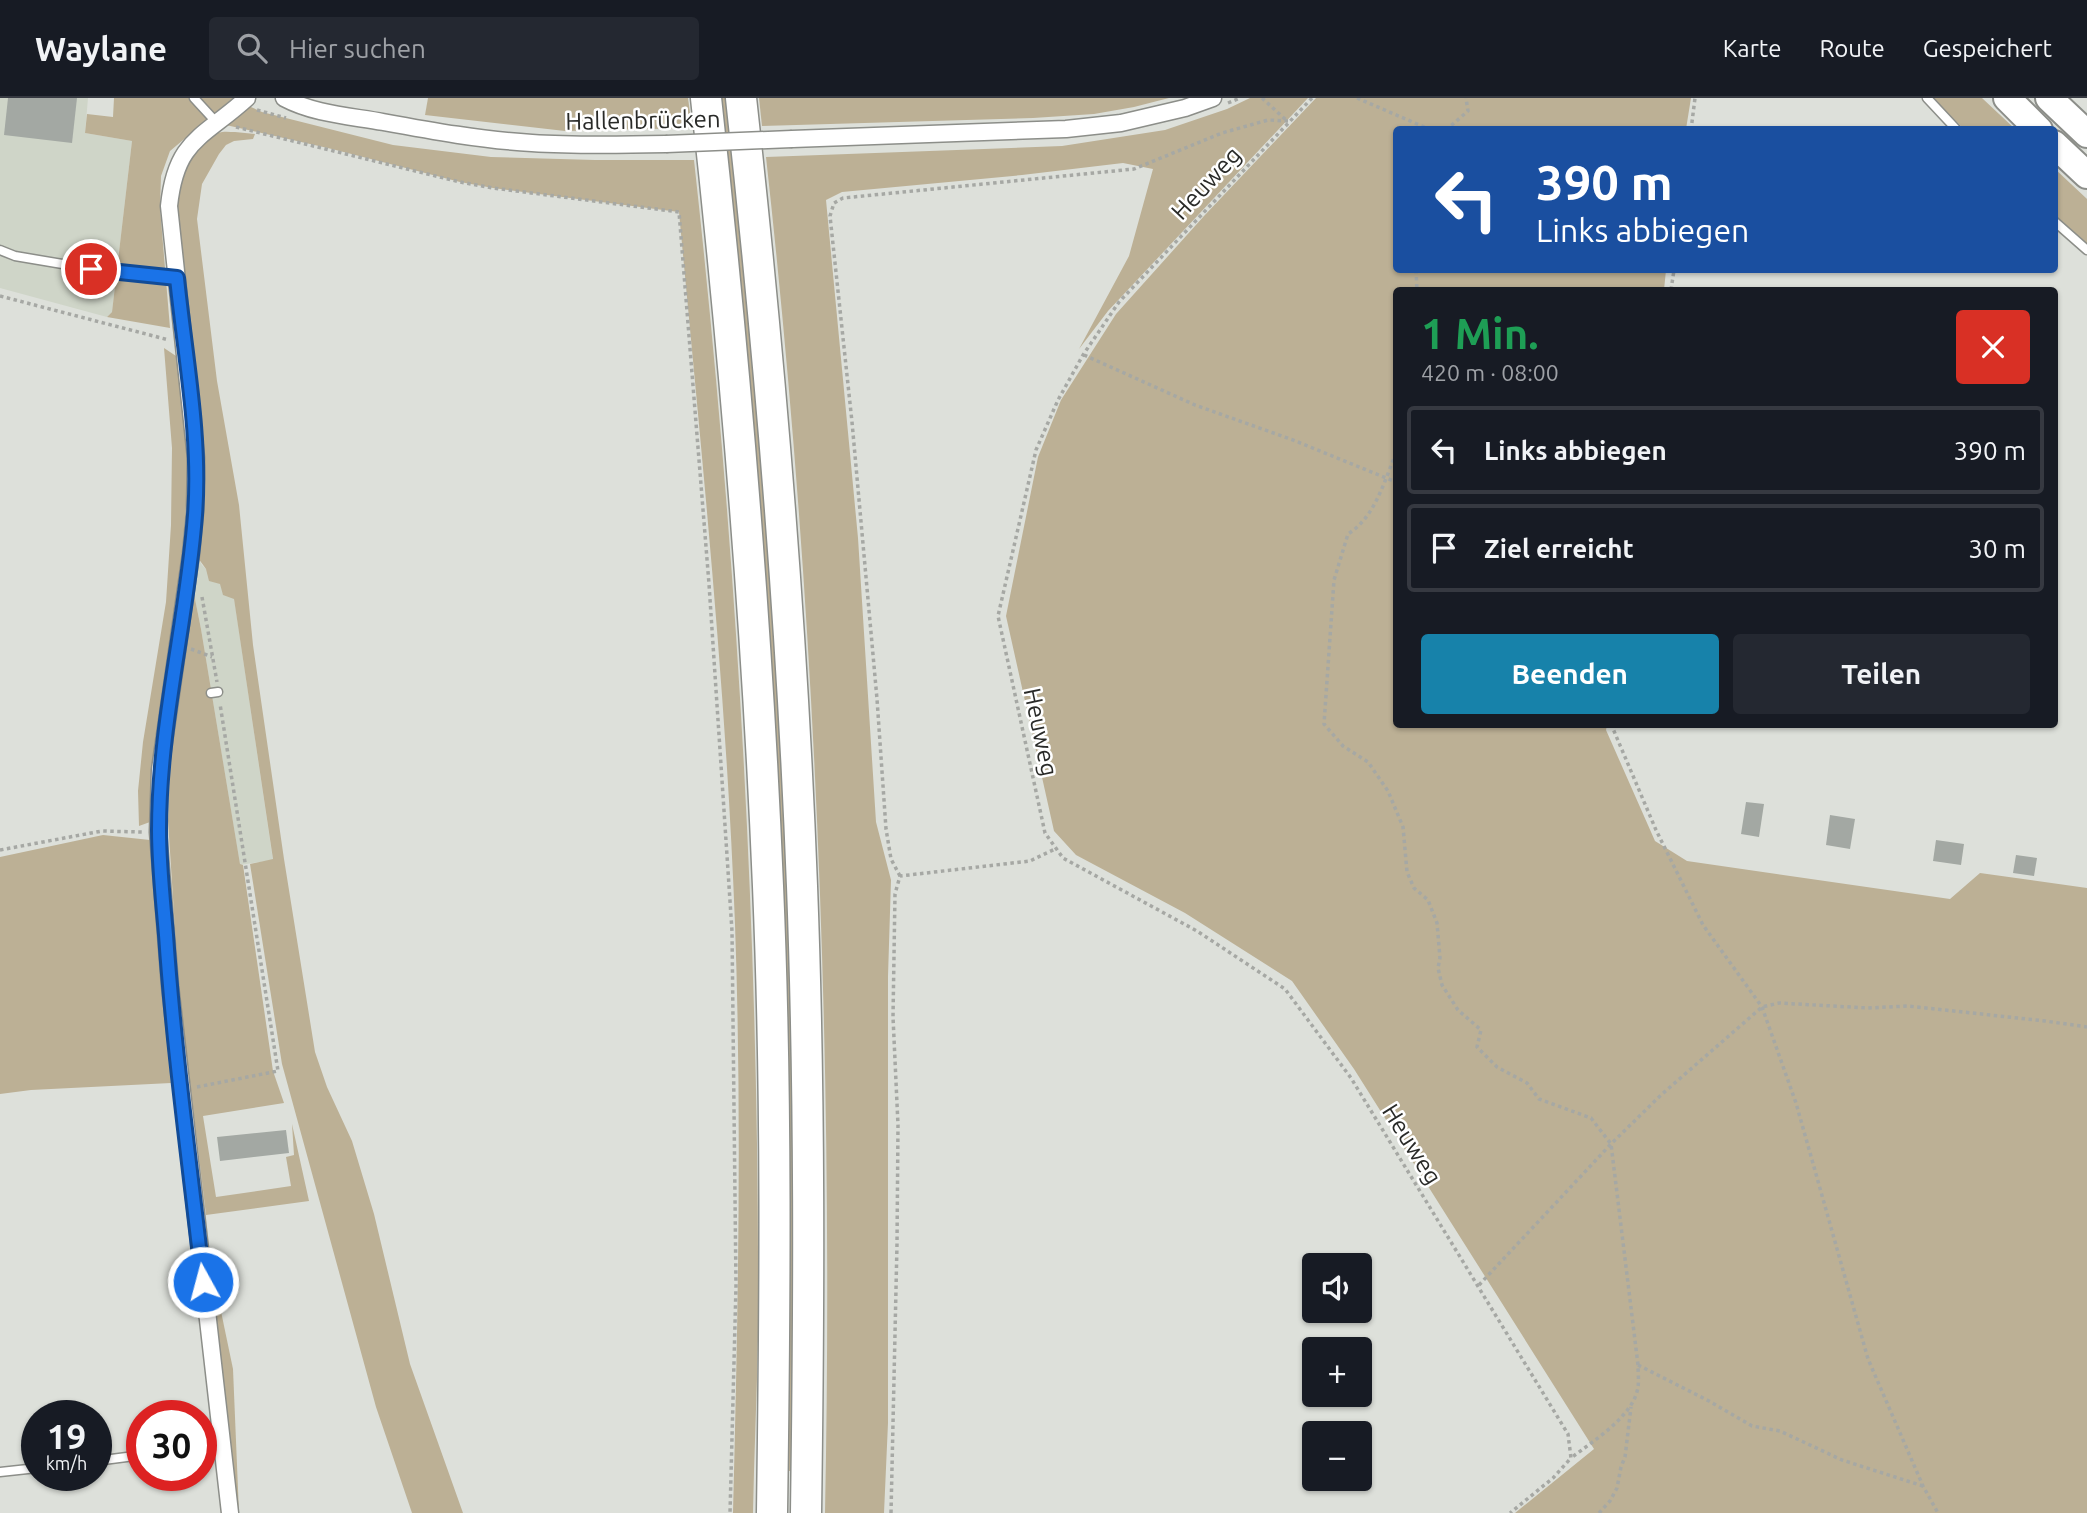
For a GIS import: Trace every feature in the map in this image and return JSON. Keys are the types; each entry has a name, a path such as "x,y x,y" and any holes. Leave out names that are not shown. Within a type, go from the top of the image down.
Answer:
{"highway":[{"path":"706,98 743,469 768,889 775,1297 772,1513"},
{"path":"741,98 776,455 791,662 802,886 809,1311 806,1513"},
{"path":"2007,98 2035,126"},
{"path":"2049,98 2087,134"},
{"path":"2058,148 2087,175"}],"street":[{"path":"230,1513 170,986 159,832 160,770 195,512 196,447 169,206 171,181 180,159 192,142 247,98"},
{"name":"Hallenbrücken","path":"284,98 300,106 334,114 463,136 530,143 591,145 1066,129 1121,123 1185,108 1213,98"}],"lane":[{"path":"194,98 217,122"},
{"path":"1927,98 1953,126"},
{"path":"2058,225 2087,250"},
{"path":"0,250 15,256 117,273 177,278"},
{"path":"217,1446 222,1446"},
{"path":"0,1472 21,1470"}],"path":[{"path":"1262,98 1288,121"},
{"name":"Heuweg","path":"1312,98 1119,303 1083,355 1058,400 1036,450 998,616 1045,833 1055,849 1063,858 1197,931 1285,989 1351,1077 1479,1285 1568,1434 1571,1458"},
{"path":"1357,98 1423,126"},
{"path":"1451,126 1468,111 1466,98"},
{"path":"1691,126 1695,98"},
{"path":"891,1513 898,1125 893,1017 895,894 900,876 891,859 886,829 852,422 830,216 834,203 843,198 1133,169 1222,133 1268,120 1288,121"},
{"path":"217,122 460,182 678,212 709,584 732,931 736,1286 730,1513"},
{"path":"0,296 184,344"},
{"path":"1083,355 1195,405 1293,440 1393,480"},
{"path":"1393,460 1375,504 1358,527 1348,534 1334,580 1324,724 1343,746 1368,762 1388,791 1403,828 1407,872 1414,888 1428,900 1437,923 1440,958 1438,968 1442,985 1458,1010 1481,1030 1477,1047 1497,1067 1527,1083 1539,1099 1591,1118 1611,1144 1638,1365 1638,1389 1631,1407 1625,1457 1617,1488 1599,1513"},
{"path":"181,1090 278,1071 200,591"},
{"path":"1613,728 1656,830 1703,925 1762,1007 1796,1104 1868,1359 1923,1486 1938,1513"},
{"path":"0,850 102,831 159,832"},
{"path":"900,876 1030,861 1055,849"},
{"path":"1479,1285 1611,1144 1661,1095 1762,1007 1779,1003 1868,1008 1908,1006 2087,1027"},
{"path":"1638,1365 1752,1426 1780,1431 1842,1460 1923,1486"},
{"path":"1510,1513 1631,1407"}],"shaded area":[{"path":"0,98 88,98 85,133 132,141 112,312 107,317 0,288"},
{"path":"114,98 233,98 170,151 161,176 160,208 170,328 107,317 112,312 132,141 85,133 87,114 113,117"},
{"path":"428,98 688,98 692,128 565,131 425,115"},
{"path":"719,98 729,98 759,395 786,785 797,1117 792,1471 786,1471"},
{"path":"759,98 1169,98 1094,114 762,126"},
{"path":"1250,98 1308,98 1108,311 1079,349 1129,256 1153,169 1123,163 842,192 826,200 858,538 876,822 891,880 888,976 888,1423 884,1513 825,1513 827,1174 818,834 798,495 766,157 1062,146 1165,130 1227,109"},
{"path":"1316,98 1691,98 1686,126 1393,126 1393,273 1666,273 1664,287 1393,287 1393,728 1606,728 1655,841 1687,861 1950,899 1980,873 2087,888 2087,1513 1515,1513 1594,1449 1354,1069 1292,981 1185,913 1076,855 1054,831 1006,616 1038,457 1061,400 1116,314"},
{"path":"1932,98 1982,98 2012,126 1961,126"},
{"path":"242,103 262,112 393,145 491,157 694,160 734,600 750,894 758,1189 758,1336 753,1513 733,1513 739,1145 735,924 719,657 679,212 460,182 217,123"},
{"path":"218,133 255,134 253,139 234,141 226,145 219,154 202,184 197,219 217,381 239,505 253,645 315,1052 327,1087 352,1141 374,1214 410,1364 463,1513 412,1513 376,1407 282,1064 250,864 273,859 234,599 223,595 220,584 209,581 206,569 198,558 203,460 177,196 191,159 202,143"},
{"path":"2058,172 2087,199 2087,244 2058,218"},
{"path":"164,348 176,356 185,395 188,480 178,605 155,740 150,822 139,826 138,791 143,742 166,602 171,525 172,448"},
{"path":"198,558 234,598 273,860 240,865 193,589"},
{"path":"193,589 240,864 243,865 273,1071 284,1103 203,1116 216,1197 291,1186 286,1157 294,1155 292,1124 309,1201 206,1215 179,990 168,821 171,742"},
{"path":"103,835 150,840 171,1083 0,1094 0,857"},
{"path":"202,1220 233,1369 239,1513 235,1513"}],"building":[{"path":"8,98 77,98 72,143 4,135"},
{"path":"1746,802 1764,804 1759,837 1741,834"},
{"path":"1830,815 1855,819 1850,849 1826,845"},
{"path":"1936,840 1964,844 1961,865 1933,861"},
{"path":"2016,855 2037,858 2034,876 2013,873"},
{"path":"286,1130 289,1153 220,1161 217,1137"}],"route":[{"path":"91,269 177,278 194,423 195,512 160,770 159,832 170,986 203,1282"}]}
